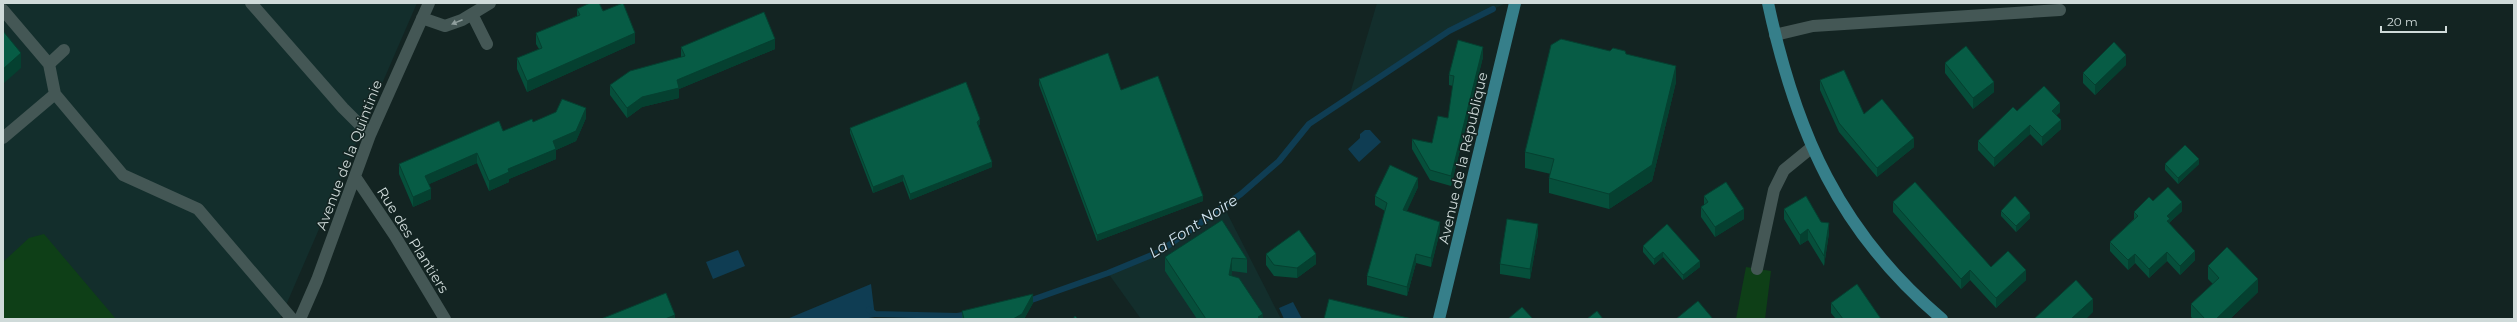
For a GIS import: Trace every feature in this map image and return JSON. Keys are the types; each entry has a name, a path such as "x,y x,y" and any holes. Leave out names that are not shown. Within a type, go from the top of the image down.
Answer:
{"main road":[{"name":"Avenue de la République","path":"1439,319 1515,3"},
{"path":"1768,3 1787,81 1811,148 1835,193 1877,255 1942,319"}],"street":[{"path":"251,3 342,108 370,135"},
{"name":"Avenue de la Quintinie","path":"300,319 356,178 370,135 429,3"},
{"path":"422,18 446,26 472,14 490,3"},
{"path":"3,10 49,64 55,94 123,175 198,209 292,319"},
{"path":"1775,35 1814,26 2060,10"},
{"path":"472,14 487,44"},
{"path":"49,64 64,50"},
{"path":"3,138 55,94"},
{"path":"1758,269 1774,190 1784,170 1811,148"},
{"name":"Rue des Plantiers","path":"356,178 395,236 445,319"}],"shaded area":[{"path":"3,3 417,3 280,319 3,319"},
{"path":"1377,3 1506,3 1449,31 1349,97"},
{"path":"1224,207 1281,319 1141,319 1108,273 1159,252"}],"green space":[{"path":"44,234 116,319 3,319 3,262 29,238"},
{"path":"1746,267 1771,271 1765,319 1736,319"}],"water":[{"path":"1365,130 1370,130 1381,142 1359,162 1348,149 1360,138 1360,134"},
{"path":"738,250 745,266 713,279 706,262"},
{"path":"871,284 875,317 862,319 787,319"},
{"path":"1293,302 1302,319 1284,319 1279,308"}],"building":[{"path":"590,3 599,3 603,11 623,3 635,33 527,81 517,58 542,48 536,33 580,15 577,9"},
{"path":"764,12 775,39 677,80 679,88 642,97 627,108 610,85 630,71 685,56 681,47"},
{"path":"3,31 21,53 3,69"},
{"path":"1561,39 1610,51 1613,48 1625,51 1626,54 1676,66 1652,165 1609,194 1549,178 1554,159 1525,152 1551,45"},
{"path":"1458,40 1483,47 1451,176 1430,170 1412,139 1432,143 1438,116 1448,118 1454,76 1449,75"},
{"path":"2114,42 2126,55 2095,85 2083,73"},
{"path":"1966,46 1994,82 1973,98 1945,63"},
{"path":"1108,53 1121,90 1158,76 1203,196 1097,235 1039,79"},
{"path":"1844,70 1864,114 1882,99 1914,138 1877,168 1839,123 1820,80"},
{"path":"966,82 980,119 977,122 992,162 910,194 903,175 873,187 850,128"},
{"path":"2044,86 2060,103 2052,111 2061,120 2042,137 2030,125 1994,158 1978,141 2013,107 2017,111"},
{"path":"562,99 586,108 576,131 553,141 556,149 508,169 509,172 489,181 477,153 425,176 431,189 413,197 399,164 499,121 503,131 532,119 533,122 556,112"},
{"path":"2185,145 2199,159 2178,178 2165,164"},
{"path":"1390,165 1418,178 1403,210 1440,222 1431,258 1416,254 1407,287 1367,276 1387,203 1375,196"},
{"path":"1726,182 1744,209 1715,227 1701,207 1708,202 1704,196"},
{"path":"1915,182 1991,267 2008,251 2026,270 1996,298 1970,270 1961,279 1893,202"},
{"path":"2168,187 2182,202 2167,216 2170,219 2167,221 2195,251 2180,266 2167,252 2149,269 2135,254 2128,260 2110,242 2138,216 2134,212 2149,197 2153,201"},
{"path":"1806,196 1821,222 1829,223 1824,256 1808,229 1800,235 1784,209"},
{"path":"2015,196 2030,213 2016,226 2001,211"},
{"path":"1507,219 1538,224 1530,269 1500,264"},
{"path":"1222,220 1247,259 1232,258 1229,275 1239,278 1263,314 1258,317 1260,319 1206,319 1165,257"},
{"path":"1667,224 1700,261 1683,275 1663,252 1654,259 1643,246"},
{"path":"1299,230 1316,254 1297,268 1274,265 1266,254"},
{"path":"2227,247 2258,279 2216,319 2205,319 2191,304 2219,278 2208,266"},
{"path":"2076,280 2093,299 2071,319 2034,319"},
{"path":"1857,284 1881,319 1843,319 1831,303"},
{"path":"666,293 675,315 665,319 601,319"},
{"path":"1033,294 1022,314 1013,319 964,319 962,311"},
{"path":"1329,299 1412,319 1324,319"},
{"path":"1698,301 1713,319 1676,319"},
{"path":"1522,307 1533,319 1508,319"},
{"path":"1597,311 1603,319 1587,319"}],"waterway":[{"name":"La Font Noire","path":"1026,302 1108,273 1159,252 1241,194 1279,161 1309,124 1449,31 1493,9"},
{"name":"La Font Noire","path":"869,310 875,314 957,316 970,314"}]}
